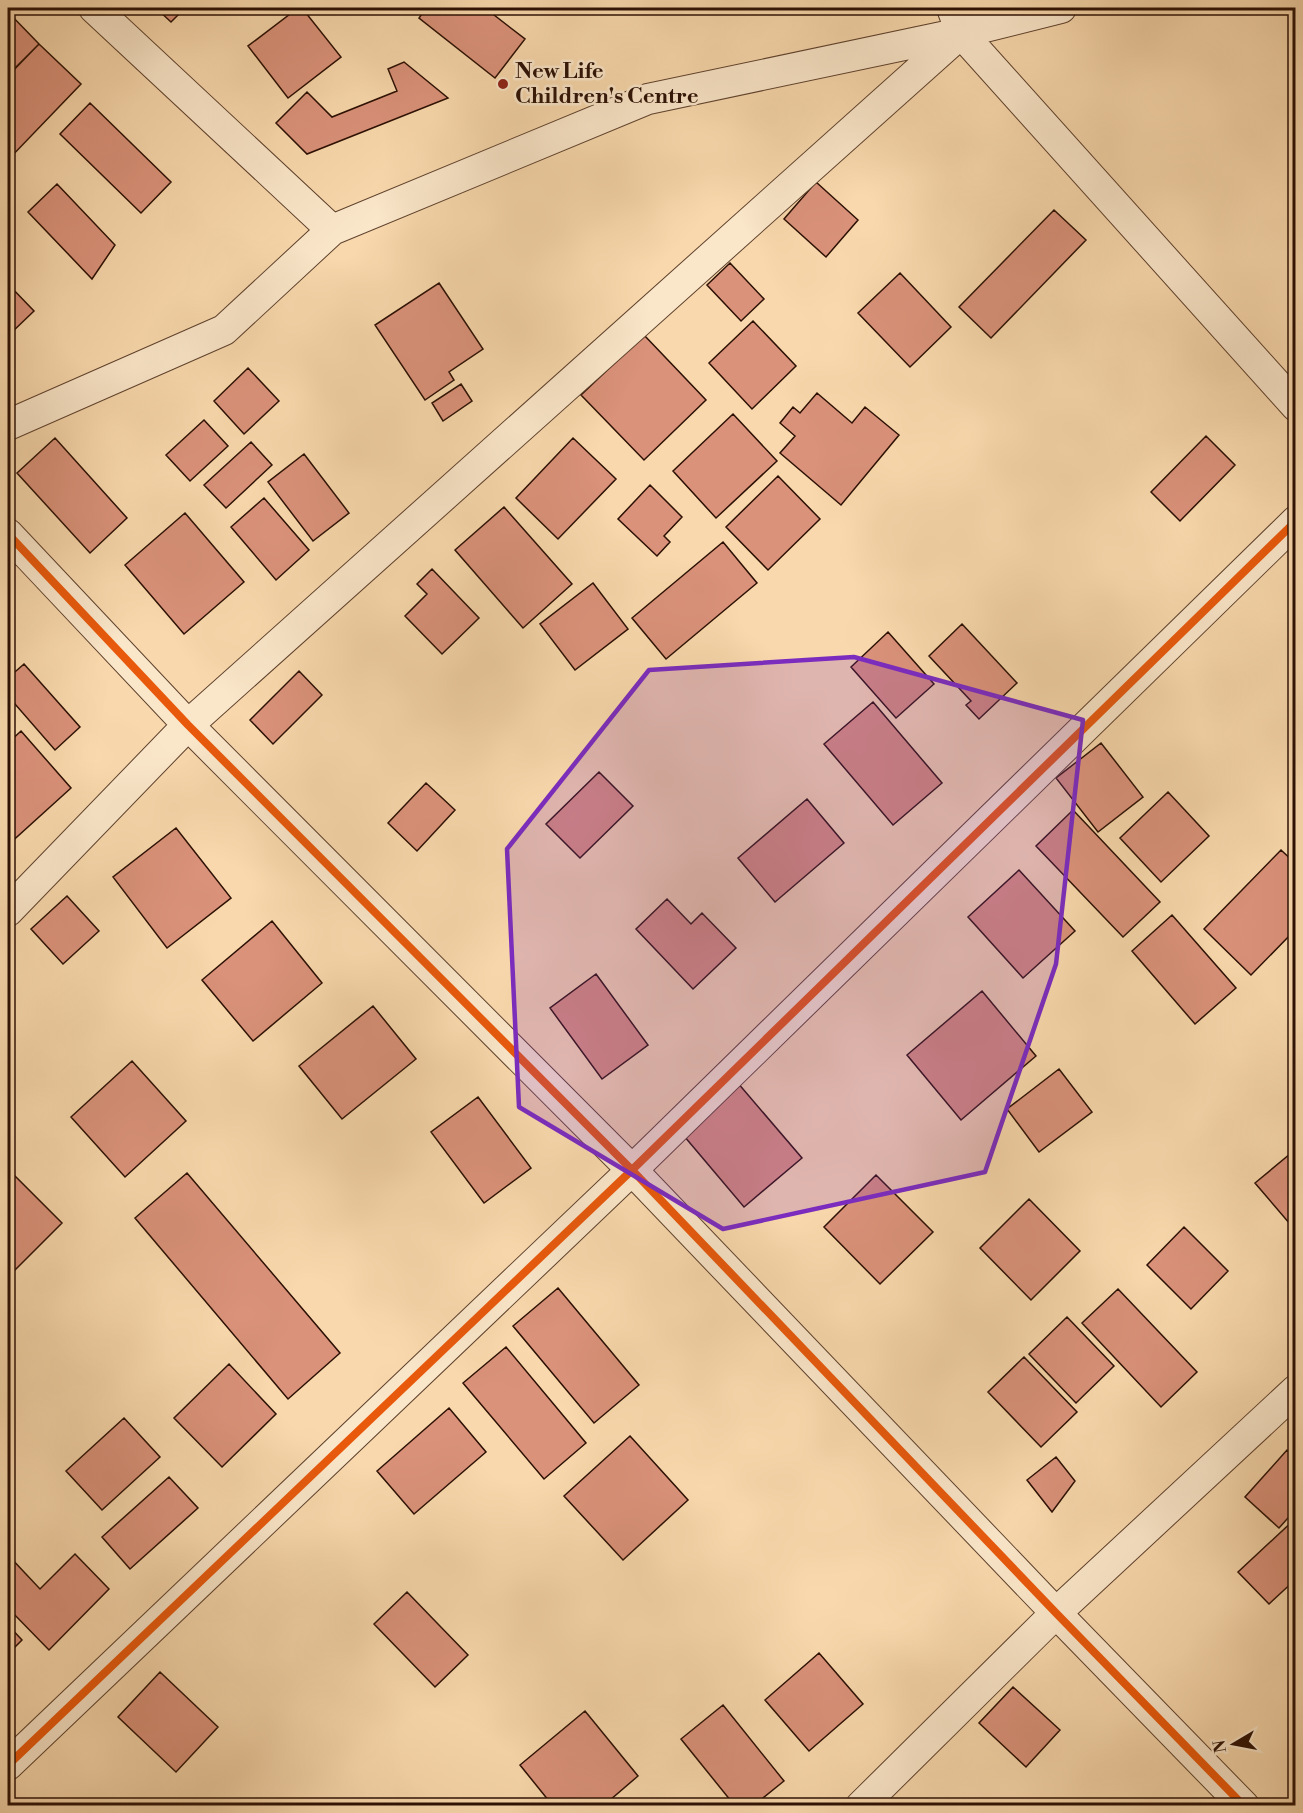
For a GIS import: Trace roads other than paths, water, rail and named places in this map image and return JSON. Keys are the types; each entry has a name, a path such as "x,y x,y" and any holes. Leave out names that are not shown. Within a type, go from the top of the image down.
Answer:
{"street":[{"path":"94,8 332,230"},
{"path":"8,425 224,330 332,230 648,99 957,20 1061,8"},
{"path":"957,20 1296,406"},
{"path":"8,911 188,725 957,20"},
{"path":"8,1765 632,1170 1296,521"},
{"path":"8,534 188,725 632,1170 1244,1806"},
{"path":"861,1806 1056,1613 1296,1390"}],"place":[{"name":"New Life Children's Centre","path":"503,84"}]}
